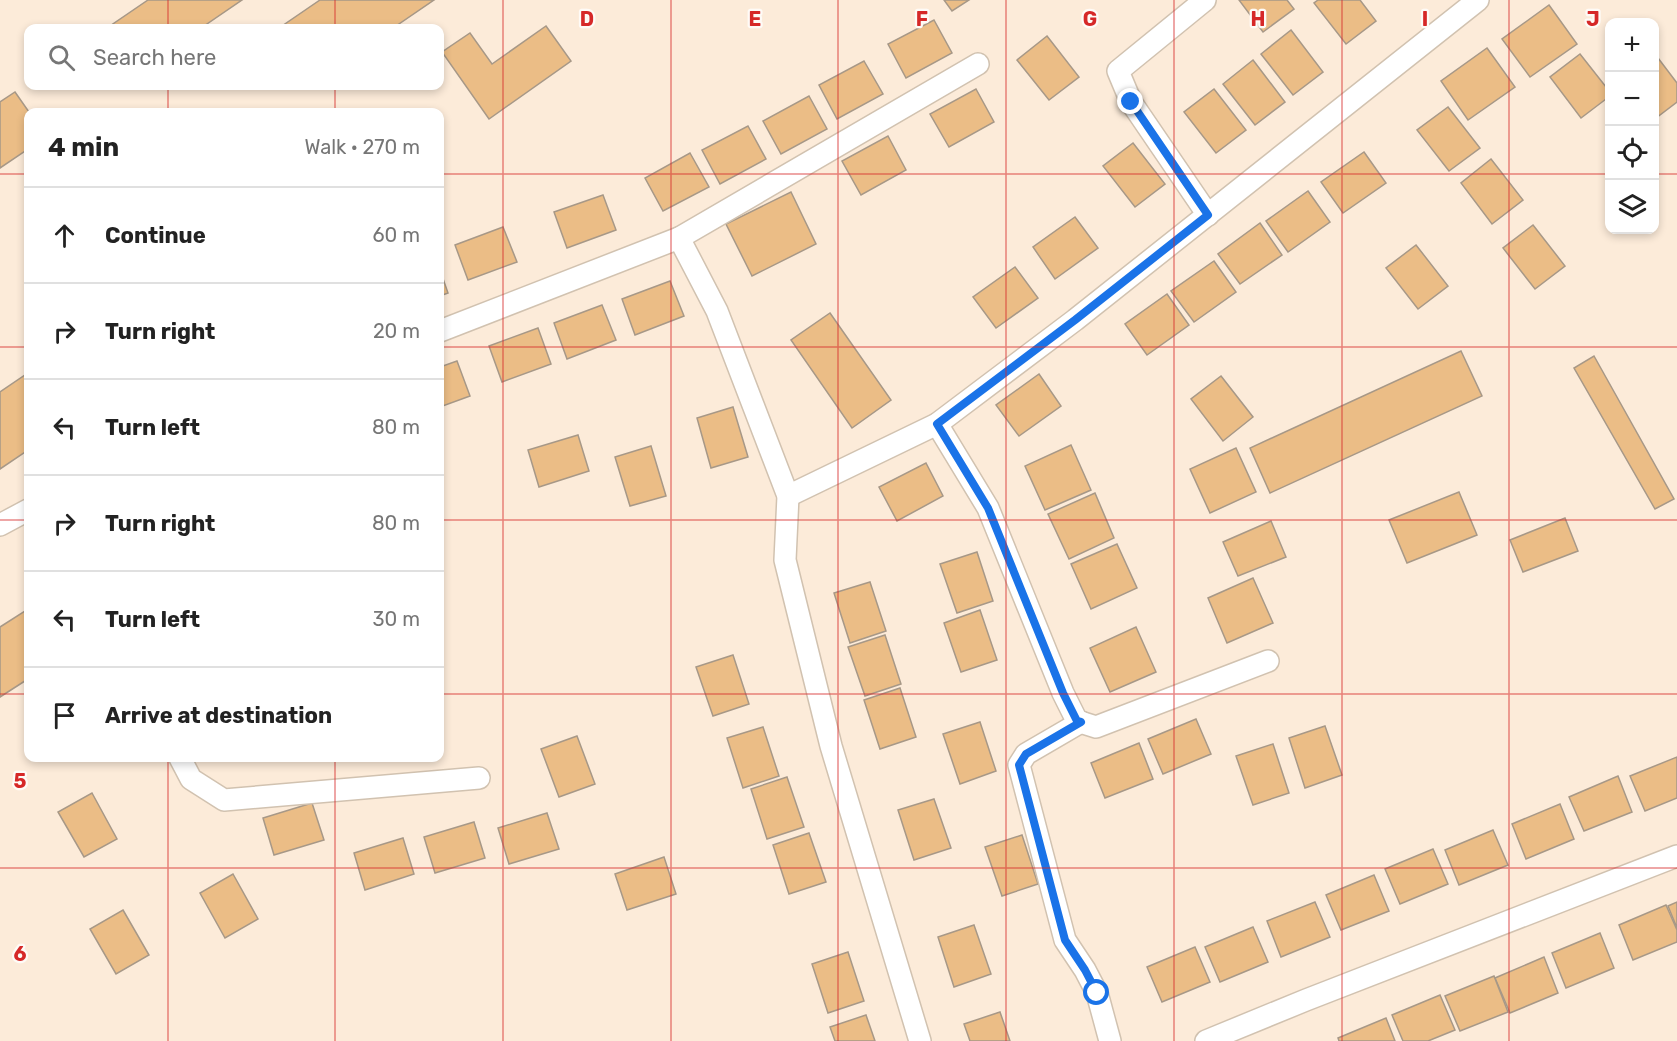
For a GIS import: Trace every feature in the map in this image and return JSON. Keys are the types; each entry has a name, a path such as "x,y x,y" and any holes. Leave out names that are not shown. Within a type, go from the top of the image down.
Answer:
{"street":[{"path":"1205,0 1118,71 1131,102 1208,215"},
{"path":"788,496 937,424 1084,313 1478,0"},
{"path":"444,329 679,238 978,64"},
{"path":"679,238 717,311 788,496 785,560 831,746 920,1041"},
{"path":"937,424 988,508 1063,693 1077,721 1096,727 1268,661"},
{"path":"0,525 24,512"},
{"path":"1081,722 1026,754 1019,765 1065,940 1097,993 1110,1041"},
{"path":"182,762 191,779 224,800 479,778"},
{"path":"1206,1041 1677,856"}],"building":[{"path":"148,0 242,0 207,24 113,24"},
{"path":"320,0 434,0 399,24 285,24"},
{"path":"944,0 969,0 952,11"},
{"path":"1239,0 1287,0 1294,9 1263,32"},
{"path":"1318,0 1360,0 1376,21 1346,44 1314,3"},
{"path":"1549,5 1577,44 1530,77 1502,39"},
{"path":"934,20 952,53 906,78 888,44"},
{"path":"546,26 571,61 489,119 444,55 444,51 470,33 492,64"},
{"path":"1291,30 1323,72 1293,95 1261,54"},
{"path":"1047,36 1079,77 1049,100 1017,60"},
{"path":"1487,48 1515,87 1468,120 1441,81"},
{"path":"1580,54 1605,86 1605,100 1581,118 1550,77"},
{"path":"1659,59 1677,83 1677,102 1659,116"},
{"path":"1253,60 1285,102 1255,125 1223,84"},
{"path":"864,61 883,94 837,119 819,85"},
{"path":"976,89 994,122 949,147 930,114"},
{"path":"1214,89 1246,130 1216,153 1184,112"},
{"path":"15,92 26,108 24,108 24,152 0,168 0,102"},
{"path":"809,96 827,129 781,154 763,121"},
{"path":"1448,107 1480,148 1449,171 1417,130"},
{"path":"748,126 766,159 720,184 702,150"},
{"path":"888,136 906,170 861,195 842,161"},
{"path":"1133,143 1165,184 1135,207 1103,166"},
{"path":"1364,152 1386,183 1343,213 1321,182"},
{"path":"690,153 709,187 663,211 645,178"},
{"path":"1491,159 1523,200 1492,224 1461,183"},
{"path":"1308,191 1330,222 1288,252 1266,221"},
{"path":"791,192 816,244 752,276 726,224"},
{"path":"603,195 616,230 567,248 554,212"},
{"path":"1075,217 1098,248 1055,279 1033,247"},
{"path":"1260,223 1282,255 1240,284 1218,254"},
{"path":"1533,225 1565,266 1535,289 1503,248"},
{"path":"503,227 517,262 468,280 455,245"},
{"path":"1416,245 1448,286 1418,309 1386,268"},
{"path":"1214,261 1236,292 1194,322 1171,291"},
{"path":"1015,267 1038,298 996,328 973,297"},
{"path":"670,281 684,316 635,335 622,299"},
{"path":"444,282 448,293 444,294"},
{"path":"1167,294 1189,325 1147,355 1125,324"},
{"path":"602,305 616,340 567,359 554,323"},
{"path":"830,313 891,400 852,428 791,340"},
{"path":"538,328 551,364 502,382 489,346"},
{"path":"1461,351 1482,396 1270,493 1250,448"},
{"path":"1594,356 1674,499 1655,509 1574,368"},
{"path":"457,361 470,396 444,406 444,366"},
{"path":"1039,374 1061,406 1019,436 996,405"},
{"path":"24,376 24,453 0,469 0,392"},
{"path":"1221,376 1253,417 1223,441 1191,399"},
{"path":"733,407 748,457 711,468 697,418"},
{"path":"578,435 589,471 539,487 528,450"},
{"path":"1071,445 1091,490 1045,510 1025,466"},
{"path":"651,446 666,496 630,506 615,457"},
{"path":"1236,448 1256,492 1210,513 1190,469"},
{"path":"926,463 943,496 897,521 879,487"},
{"path":"1459,492 1477,535 1407,563 1389,520"},
{"path":"1095,493 1114,538 1069,559 1048,514"},
{"path":"1565,518 1578,551 1523,572 1510,540"},
{"path":"1271,521 1286,557 1238,576 1223,542"},
{"path":"1117,544 1137,588 1091,609 1071,564"},
{"path":"977,552 993,601 957,613 940,564"},
{"path":"1253,578 1273,623 1227,643 1208,598"},
{"path":"870,582 886,631 850,643 834,593"},
{"path":"980,610 997,660 961,672 944,623"},
{"path":"24,612 24,682 0,697 0,627"},
{"path":"1136,627 1156,672 1110,692 1090,648"},
{"path":"885,635 901,684 865,696 848,647"},
{"path":"733,655 749,704 713,716 696,667"},
{"path":"900,688 916,737 880,749 864,700"},
{"path":"1196,719 1211,754 1163,774 1148,739"},
{"path":"980,722 996,771 960,784 943,734"},
{"path":"1325,726 1342,775 1305,788 1289,738"},
{"path":"763,727 779,776 743,788 727,738"},
{"path":"577,736 595,784 559,797 541,749"},
{"path":"1139,743 1153,779 1105,798 1091,763"},
{"path":"1273,744 1289,793 1253,805 1236,756"},
{"path":"1677,757 1677,798 1645,811 1630,776"},
{"path":"1618,776 1632,812 1584,831 1569,797"},
{"path":"787,777 804,827 767,839 751,789"},
{"path":"92,793 117,839 84,857 58,812"},
{"path":"934,799 951,848 914,860 898,810"},
{"path":"312,803 324,840 274,855 263,818"},
{"path":"1560,804 1574,839 1526,859 1512,824"},
{"path":"547,813 559,849 509,864 498,828"},
{"path":"474,822 485,858 435,873 424,837"},
{"path":"1493,830 1508,865 1459,885 1445,850"},
{"path":"809,833 826,882 789,894 773,845"},
{"path":"1022,835 1038,884 1002,896 985,847"},
{"path":"403,838 414,874 365,890 354,853"},
{"path":"1433,849 1448,884 1400,904 1385,869"},
{"path":"664,857 676,894 627,910 615,874"},
{"path":"233,874 258,919 225,938 200,893"},
{"path":"1374,875 1389,911 1341,930 1326,895"},
{"path":"1315,902 1330,937 1281,957 1267,921"},
{"path":"1677,902 1677,928 1668,906"},
{"path":"1666,905 1677,930 1677,942 1633,960 1619,925"},
{"path":"123,910 149,955 116,974 90,929"},
{"path":"974,925 991,974 954,987 938,937"},
{"path":"1253,927 1268,962 1220,982 1205,947"},
{"path":"1600,933 1614,968 1566,988 1552,953"},
{"path":"1195,947 1210,982 1162,1002 1147,967"},
{"path":"848,952 864,1001 828,1013 812,964"},
{"path":"1544,957 1558,993 1510,1013 1495,978"},
{"path":"1494,976 1508,1012 1460,1031 1445,996"},
{"path":"1440,995 1455,1030 1428,1041 1403,1041 1392,1015"},
{"path":"1000,1012 1010,1041 970,1041 964,1024"},
{"path":"866,1015 875,1041 835,1041 830,1027"},
{"path":"1386,1018 1395,1041 1339,1041 1338,1038"}],"route":[{"path":"1097,993 1065,940 1019,765 1026,754 1081,722 1077,721 1063,693 988,508 937,424 1075,320 1208,215 1131,102"}]}
